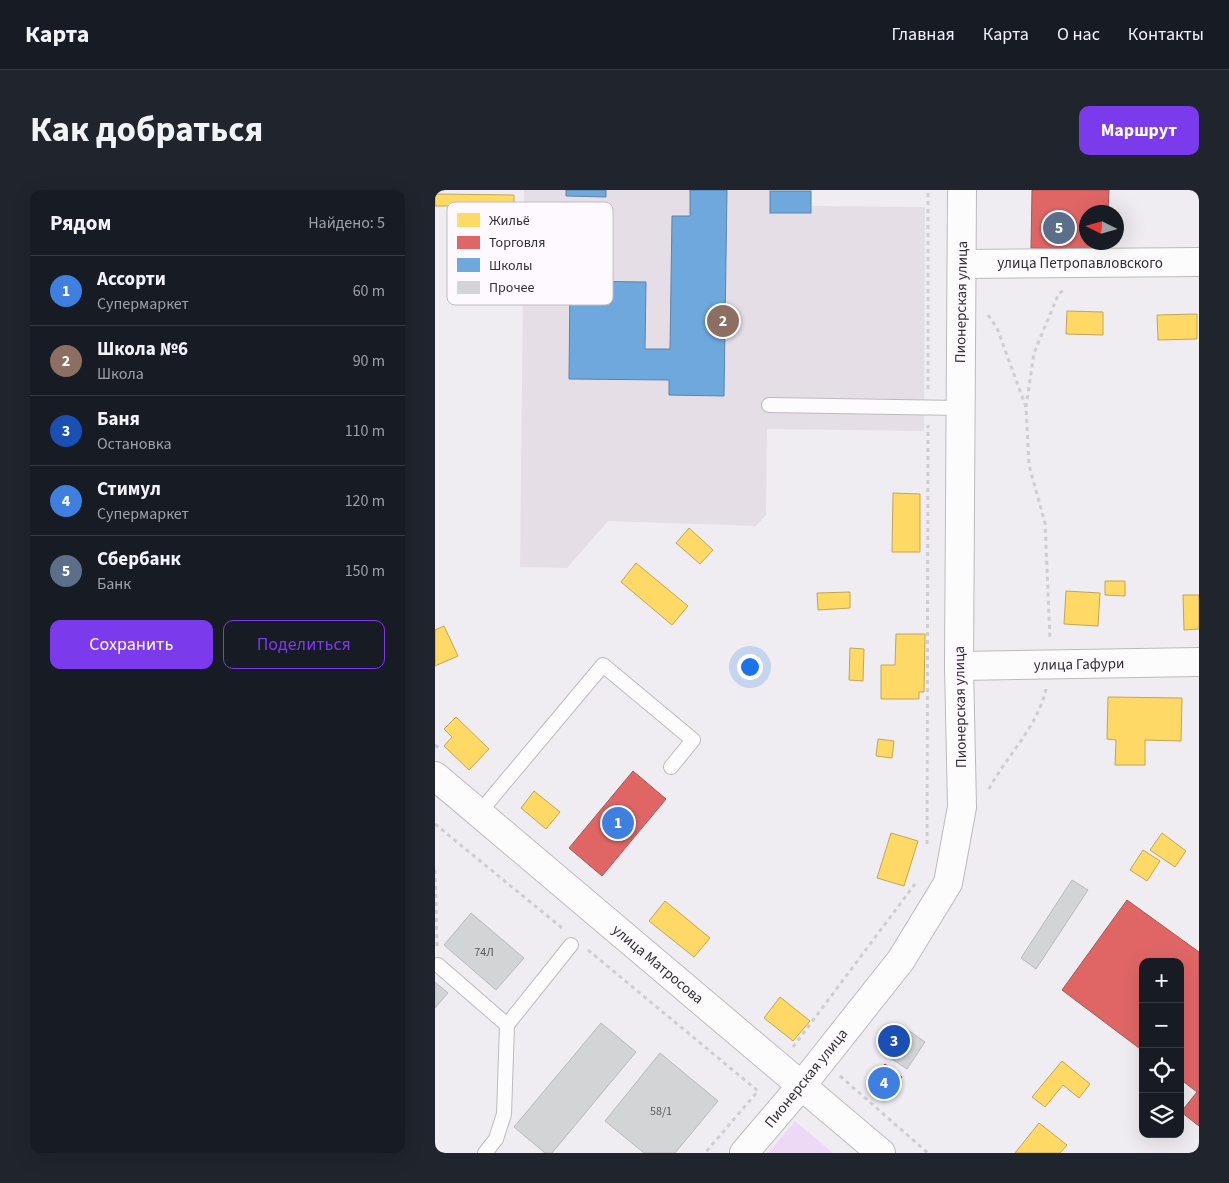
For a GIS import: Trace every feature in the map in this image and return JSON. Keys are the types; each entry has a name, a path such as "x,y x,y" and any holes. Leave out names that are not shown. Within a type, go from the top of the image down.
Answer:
{"street":[{"name":"Пионерская улица","path":"744,1153 802,1085 901,960 948,883 962,808 959,666 962,190"},
{"name":"улица Петропавловского","path":"961,264 1199,262"},
{"name":"улица Гафури","path":"959,666 1199,662"},
{"name":"улица Матросова","path":"435,776 881,1153"}],"lane":[{"path":"769,405 960,408"},
{"path":"479,813 603,666 693,740 671,767"},
{"path":"485,1153 496,1139 504,1114 507,1025 573,940"},
{"path":"438,965 507,1025"}],"path":[{"path":"927,847 928,190"},
{"path":"988,791 997,774 1026,735 1042,707 1052,664 1045,522 1029,465 1026,407 1034,353 1059,293 1087,282 1098,263"},
{"path":"985,311 997,328 1026,407"},
{"path":"435,824 573,940 758,1090"},
{"path":"435,870 438,965"},
{"path":"705,1153 779,1065 915,883"},
{"path":"837,1074 928,1153"}],"shaded area":[{"path":"524,190 770,190 770,212 811,212 811,206 925,207 924,431 767,429 766,515 756,526 608,521 567,568 520,567 523,305 613,305 613,202 524,202"},
{"path":"795,1121 833,1153 768,1153"}],"building: Жильё":[{"path":"435,194 514,195 514,202 447,202 447,206 435,206"},
{"path":"1067,311 1103,312 1103,335 1066,334"},
{"path":"1197,314 1197,339 1158,340 1157,315"},
{"path":"893,493 920,494 920,552 892,552"},
{"path":"689,528 713,550 700,564 676,543"},
{"path":"636,563 688,606 672,625 621,582"},
{"path":"1105,581 1125,581 1125,596 1105,595"},
{"path":"1066,591 1100,593 1098,626 1064,624"},
{"path":"850,592 850,608 818,610 817,593"},
{"path":"1183,595 1199,595 1199,629 1184,630"},
{"path":"444,626 458,656 435,666 435,630"},
{"path":"896,634 925,634 924,692 919,692 919,699 881,699 881,665 895,665"},
{"path":"850,648 864,649 863,681 849,680"},
{"path":"1108,697 1182,698 1181,741 1145,740 1145,765 1115,765 1116,740 1107,739"},
{"path":"456,717 489,749 469,770 444,746 452,737 444,729"},
{"path":"878,739 894,741 892,758 876,756"},
{"path":"534,791 560,812 546,829 521,808"},
{"path":"891,833 918,841 904,886 877,878"},
{"path":"1162,833 1186,851 1175,867 1150,850"},
{"path":"1143,850 1160,861 1147,881 1130,870"},
{"path":"665,901 710,938 694,957 649,921"},
{"path":"780,997 810,1021 793,1041 764,1018"},
{"path":"1062,1061 1090,1084 1079,1098 1063,1085 1045,1107 1032,1097"},
{"path":"1039,1123 1067,1145 1060,1153 1015,1153"}],"building: Торговля":[{"path":"1032,190 1109,190 1108,205 1079,205 1079,249 1031,248"},
{"path":"633,771 666,799 602,876 569,848"},
{"path":"1127,900 1199,952 1199,1126 1184,1114 1184,1108 1197,1092 1184,1082 1184,958 1139,958 1139,1048 1062,990"},
{"path":"885,1064 902,1077 884,1101 867,1088"}],"building: Школы":[{"path":"566,190 606,190 606,197 566,196"},
{"path":"690,190 727,190 724,396 669,395 669,380 569,379 570,305 613,305 613,282 646,282 645,349 670,349 672,216 690,216"},
{"path":"770,191 811,191 811,213 770,213"}],"building: Прочее":[{"path":"1072,880 1088,890 1036,969 1021,958"},
{"path":"471,913 524,958 496,990 444,945"},
{"path":"435,982 448,993 435,1008"},
{"path":"601,1023 636,1052 552,1153 545,1153 514,1127"},
{"path":"908,1030 925,1042 907,1069 889,1057"},
{"path":"660,1053 718,1101 675,1153 644,1153 605,1121"}],"place":[{"name":"Сбербанк","path":"1059,228"},
{"name":"Школа №6","path":"723,321"},
{"name":"Ассорти","path":"618,823"},
{"name":"Баня","path":"894,1041"},
{"name":"Стимул","path":"884,1083"}]}
